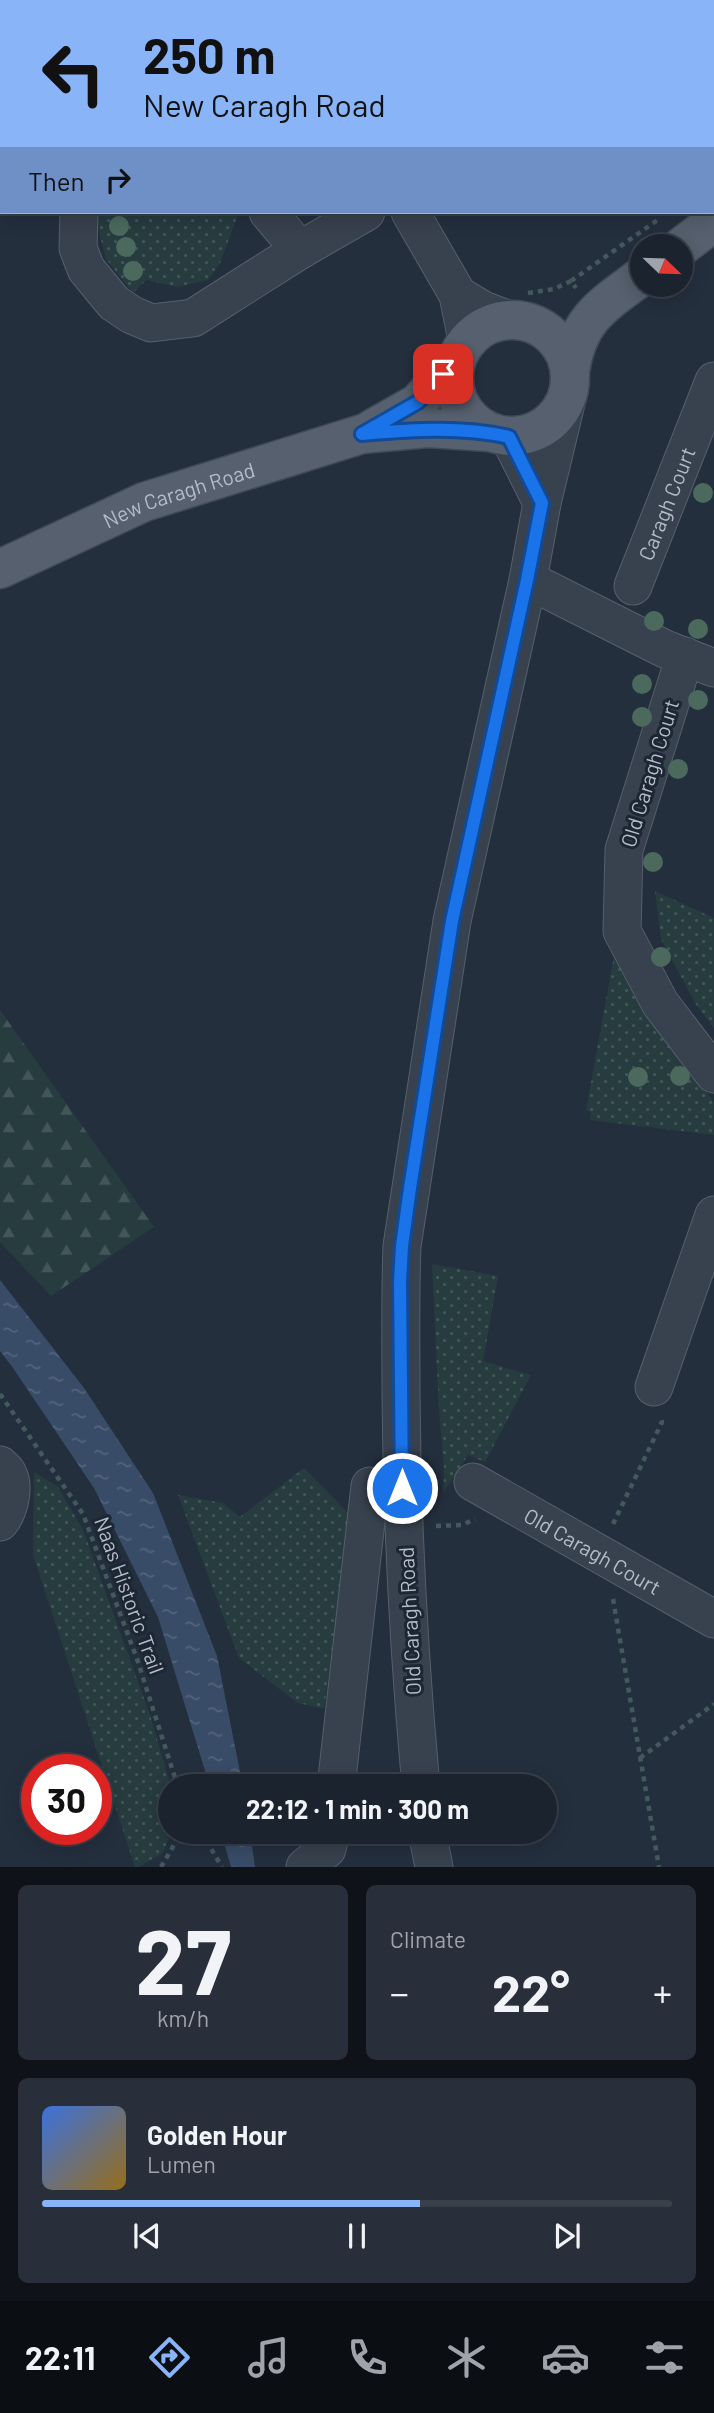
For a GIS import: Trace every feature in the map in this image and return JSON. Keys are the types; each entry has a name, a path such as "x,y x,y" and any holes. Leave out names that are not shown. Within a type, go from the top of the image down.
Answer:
{"main road":[{"path":"693,238 714,222"},
{"path":"518,311 558,333 590,320 630,286"},
{"path":"518,311 485,326 461,350 453,377 463,410 475,423 499,435 528,435 545,426 559,413 569,383 574,348 590,320"},
{"path":"518,311 557,340 566,355 569,383"},
{"name":"New Caragh Road","path":"362,434 418,402 461,350"},
{"name":"New Caragh Road","path":"0,569 144,502 362,434 428,428 499,435"}],"street":[{"path":"79,214 78,248 86,269 114,303 151,323 193,318 363,214"},
{"path":"270,214 300,250"},
{"path":"411,214 458,295 461,350"},
{"path":"458,295 483,310 518,311"},
{"name":"Caragh Court","path":"633,586 714,381"},
{"name":"Old Caragh Road","path":"420,1774 411,1681 402,1488 402,1246 452,921 569,383"},
{"path":"499,435 542,503"},
{"path":"527,580 665,649 699,662"},
{"name":"Old Caragh Court","path":"699,662 624,850 622,931 660,1003 714,1074"},
{"path":"653,1387 714,1215"},
{"path":"0,1465 9,1475 10,1497 0,1522"},
{"name":"Old Caragh Court","path":"473,1482 714,1619"},
{"name":"Old Caragh Road","path":"337,1774 370,1486"},
{"path":"304,1867 327,1849 328,1844"},
{"path":"429,1844 434,1867"}],"path":[{"path":"518,311 571,281 666,214"},
{"path":"571,281 585,304 590,320"},
{"path":"653,1387 662,1422 602,1555 659,1867"},
{"name":"Naas Historic Trail","path":"0,1394 83,1514 137,1659 174,1774"},
{"path":"640,1758 714,1704"},
{"path":"161,1867 174,1844"},
{"path":"209,1844 222,1867"}],"green space":[{"path":"238,214 220,263 208,280 177,287 146,280 133,293 106,259 95,216"},
{"path":"655,891 714,918 714,1028 695,1003 661,939"},
{"path":"614,956 662,1033 714,1102 714,1135 590,1120 591,1112 586,1110"},
{"path":"0,1010 154,1227 51,1296 0,1242"},
{"path":"432,1264 498,1276 483,1361 531,1375 485,1462 468,1455 443,1493 444,1468"},
{"path":"304,1468 351,1516 324,1709 298,1703 239,1658 178,1495 223,1503 240,1517"},
{"path":"34,1472 58,1487 83,1530 150,1715 167,1774 158,1774 158,1844 166,1844 163,1853 138,1867 135,1867 112,1797 112,1754 98,1754 33,1555"}],"water":[{"path":"0,1280 84,1388 153,1493 217,1656 240,1774 206,1774 158,1617 94,1488 0,1351"},
{"path":"224,1844 252,1844 255,1867 231,1867"}],"route":[{"path":"402,1488 400,1282 410,1188 452,921 542,503 509,437 489,432 428,428 362,434 418,402 443,374"}]}
